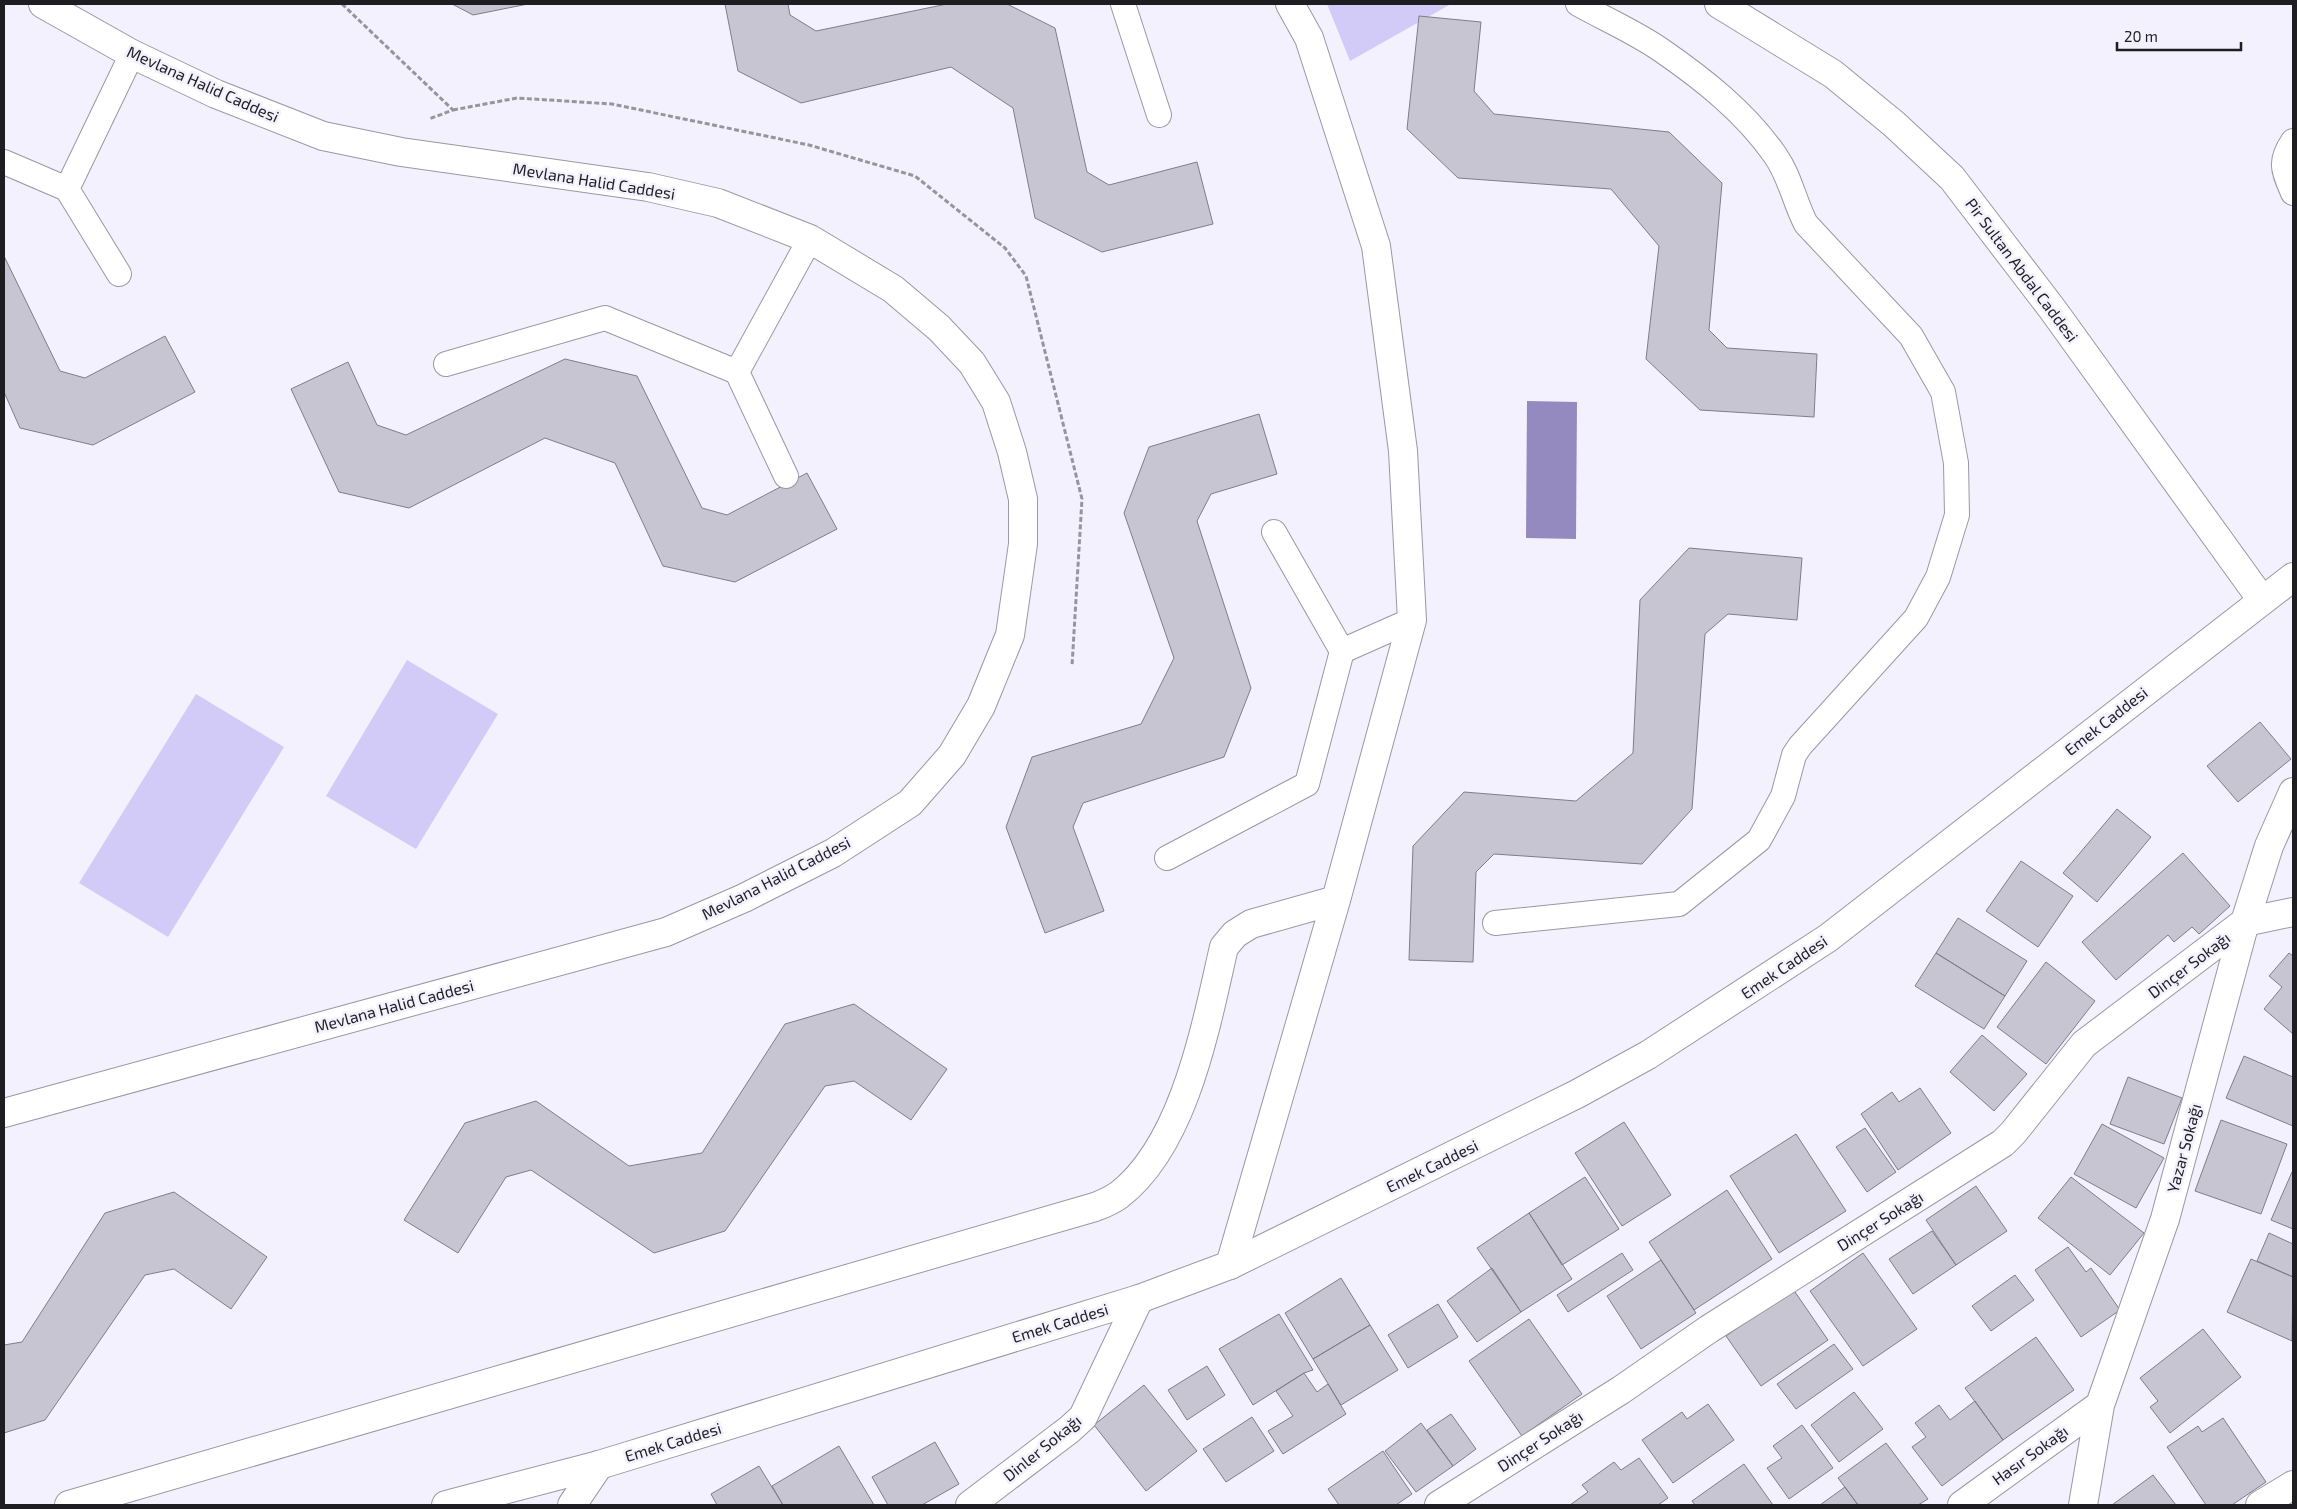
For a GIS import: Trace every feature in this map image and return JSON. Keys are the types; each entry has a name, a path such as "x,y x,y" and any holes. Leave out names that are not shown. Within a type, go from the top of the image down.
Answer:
{"street":[{"name":"Mevlana Halid Caddesi","path":"4,1113 666,932 744,898 833,852 910,802 952,755 981,706 1010,635 1023,544 1023,499 1012,452 996,402 972,363 939,328 893,289 810,239 718,203 648,187 401,152 323,136 216,94 132,54 43,4"},
{"path":"1230,1265 1336,900 1412,620 1404,451 1376,246 1309,38 1290,4"},
{"name":"Pir Sultan Abdal Caddesi","path":"1719,4 1833,74 1894,124 1952,178 2059,318 2262,600"},
{"name":"Emek Caddesi","path":"446,1505 599,1465 1138,1299 1230,1265 1577,1094 1648,1055 1728,1005 1828,938 2262,600 2293,578"},
{"name":"Yazar Sokağı","path":"2083,1505 2100,1405 2165,1219 2246,922 2269,846 2293,792"},
{"path":"69,1505 1095,1207 1118,1196 1146,1167 1182,1101 1199,1055 1224,947 1235,934 1251,924 1336,900"},
{"name":"Dinçer Sokağı","path":"1439,1505 1621,1390 1709,1329 2003,1143 2084,1044 2246,922 2293,912"},
{"name":"Dinler Sokağı","path":"970,1505 1083,1417 1138,1299"},
{"name":"Hasır Sokağı","path":"1962,1505 2100,1405"},
{"path":"572,1505 599,1465"},
{"path":"2260,1505 2293,1485"}],"lane":[{"path":"1122,4 1159,115"},
{"path":"1495,923 1679,904 1759,840 1783,796 1794,755 1800,746 1916,618 1938,577 1957,516 1956,463 1943,392 1911,336 1806,224 1795,202 1788,177 1775,155 1725,98 1660,49 1578,4"},
{"path":"67,189 132,54"},
{"path":"2293,141 2285,153 2283,168 2293,193"},
{"path":"4,162 67,189 119,274"},
{"path":"737,372 810,239"},
{"path":"446,364 604,318 737,372 786,476"},
{"path":"1167,858 1307,784 1342,651 1274,532"},
{"path":"1342,651 1412,620"}],"path":[{"path":"342,4 453,110 426,120"}],"shaded area":[{"path":"1327,4 1451,4 1350,61"},
{"path":"1527,401 1577,402 1576,539 1526,538"},
{"path":"407,660 498,714 416,849 326,796"},
{"path":"196,694 284,747 168,937 79,883"}],"building":[{"path":"452,4 528,4 473,15"},
{"path":"725,4 788,4 790,15 816,31 947,4 1007,4 1055,28 1087,172 1109,185 1197,162 1213,224 1102,252 1035,218 1013,108 951,67 801,103 738,71"},
{"path":"1419,16 1481,22 1474,91 1494,114 1669,132 1722,183 1709,330 1727,348 1817,354 1814,417 1700,410 1646,359 1659,246 1611,189 1458,178 1407,129"},
{"path":"4,256 60,371 85,378 165,336 195,392 93,445 20,428 4,392"},
{"path":"565,359 637,376 702,508 727,515 807,473 837,529 735,582 663,566 615,463 545,438 409,508 339,492 291,389 348,362 377,425 406,435"},
{"path":"1259,414 1277,474 1211,494 1197,521 1251,688 1224,757 1083,803 1073,827 1104,911 1045,933 1006,827 1032,757 1141,724 1174,658 1124,513 1149,447"},
{"path":"1689,548 1802,558 1797,620 1728,614 1705,634 1692,809 1642,864 1494,854 1476,872 1473,962 1409,960 1413,846 1464,792 1576,801 1633,753 1640,600"},
{"path":"2260,722 2291,759 2238,802 2207,766"},
{"path":"2117,809 2151,837 2097,902 2063,873"},
{"path":"2183,853 2230,906 2199,934 2192,927 2174,942 2168,935 2116,980 2082,942"},
{"path":"2021,861 2073,896 2038,947 1986,911"},
{"path":"1958,918 2027,961 2005,996 1936,953"},
{"path":"1936,953 2005,996 1984,1029 1915,986"},
{"path":"2289,953 2293,956 2293,1034 2264,1009 2282,987 2269,976"},
{"path":"2046,962 2095,1001 2046,1064 1997,1027"},
{"path":"854,1004 947,1069 911,1120 854,1081 825,1086 725,1231 654,1253 531,1170 506,1177 458,1253 404,1220 465,1123 536,1101 629,1166 702,1153 785,1024"},
{"path":"1982,1035 2027,1074 1994,1111 1950,1072"},
{"path":"2244,1056 2293,1077 2293,1126 2226,1098"},
{"path":"2128,1077 2182,1098 2164,1144 2110,1124"},
{"path":"1920,1088 1951,1133 1898,1170 1861,1114 1892,1092 1899,1102"},
{"path":"2221,1120 2287,1144 2261,1214 2195,1191"},
{"path":"1624,1122 1671,1195 1622,1226 1575,1153"},
{"path":"2102,1124 2164,1158 2136,1208 2074,1174"},
{"path":"1865,1128 1896,1172 1867,1192 1836,1147"},
{"path":"1796,1134 1846,1211 1779,1253 1730,1176"},
{"path":"2293,1172 2293,1229 2271,1220"},
{"path":"1585,1177 1619,1229 1562,1265 1529,1213"},
{"path":"2071,1177 2144,1233 2110,1275 2038,1218"},
{"path":"1976,1186 2007,1231 1956,1265 1926,1220"},
{"path":"1727,1190 1772,1259 1694,1310 1649,1242"},
{"path":"174,1192 267,1257 231,1309 174,1269 145,1275 45,1420 4,1433 4,1345 22,1342 105,1213"},
{"path":"1529,1213 1572,1279 1521,1312 1477,1248"},
{"path":"1932,1231 1956,1265 1913,1294 1889,1259"},
{"path":"2269,1233 2293,1244 2293,1277 2257,1261"},
{"path":"2068,1247 2086,1272 2091,1268 2120,1310 2081,1337 2035,1270"},
{"path":"1622,1253 1633,1270 1568,1312 1557,1295"},
{"path":"1863,1253 1917,1329 1863,1366 1810,1291"},
{"path":"2251,1259 2293,1277 2292,1341 2227,1312"},
{"path":"1661,1260 1696,1313 1641,1349 1607,1296"},
{"path":"1492,1268 1521,1312 1477,1342 1447,1301"},
{"path":"2015,1275 2034,1300 1991,1331 1972,1306"},
{"path":"1341,1278 1370,1325 1313,1359 1285,1313"},
{"path":"1793,1289 1828,1340 1761,1386 1726,1336"},
{"path":"1438,1304 1458,1337 1408,1368 1388,1335"},
{"path":"1279,1314 1313,1370 1304,1373 1253,1405 1219,1349"},
{"path":"1529,1319 1582,1394 1522,1436 1469,1361"},
{"path":"1370,1325 1398,1370 1341,1405 1313,1359"},
{"path":"2203,1329 2241,1377 2170,1433 2150,1407 2158,1401 2140,1378"},
{"path":"2036,1337 2074,1390 2003,1440 1965,1388"},
{"path":"1834,1344 1853,1369 1796,1409 1777,1384"},
{"path":"1207,1366 1225,1395 1187,1420 1168,1390"},
{"path":"1304,1373 1317,1392 1328,1384 1346,1414 1283,1454 1268,1431 1293,1416 1276,1391"},
{"path":"1144,1385 1197,1451 1146,1491 1094,1425"},
{"path":"1854,1392 1883,1429 1839,1462 1811,1425"},
{"path":"1975,1401 2003,1440 1942,1486 1912,1447 1926,1437 1915,1423 1939,1405 1950,1420"},
{"path":"1708,1404 1734,1440 1673,1483 1642,1440 1682,1412 1687,1419"},
{"path":"1451,1414 1476,1449 1453,1466 1427,1430"},
{"path":"1252,1417 1274,1451 1226,1482 1203,1449"},
{"path":"2223,1418 2266,1482 2232,1505 2206,1505 2167,1447 2198,1426 2202,1432"},
{"path":"1421,1423 1453,1466 1416,1492 1385,1451"},
{"path":"1802,1425 1833,1468 1789,1499 1767,1468 1782,1458 1773,1446"},
{"path":"935,1442 959,1484 922,1505 888,1505 872,1477"},
{"path":"1886,1443 1928,1499 1918,1505 1858,1505 1838,1478"},
{"path":"839,1446 874,1505 783,1505 772,1486"},
{"path":"1383,1451 1412,1494 1396,1505 1339,1505 1328,1489"},
{"path":"1639,1458 1668,1498 1658,1505 1570,1505 1588,1492 1582,1485 1614,1462 1621,1470"},
{"path":"1744,1464 1773,1505 1695,1505 1692,1501"},
{"path":"759,1466 783,1505 717,1505 711,1494"},
{"path":"2153,1475 2176,1505 2112,1505"},
{"path":"1845,1487 1858,1505 1820,1505"}]}
